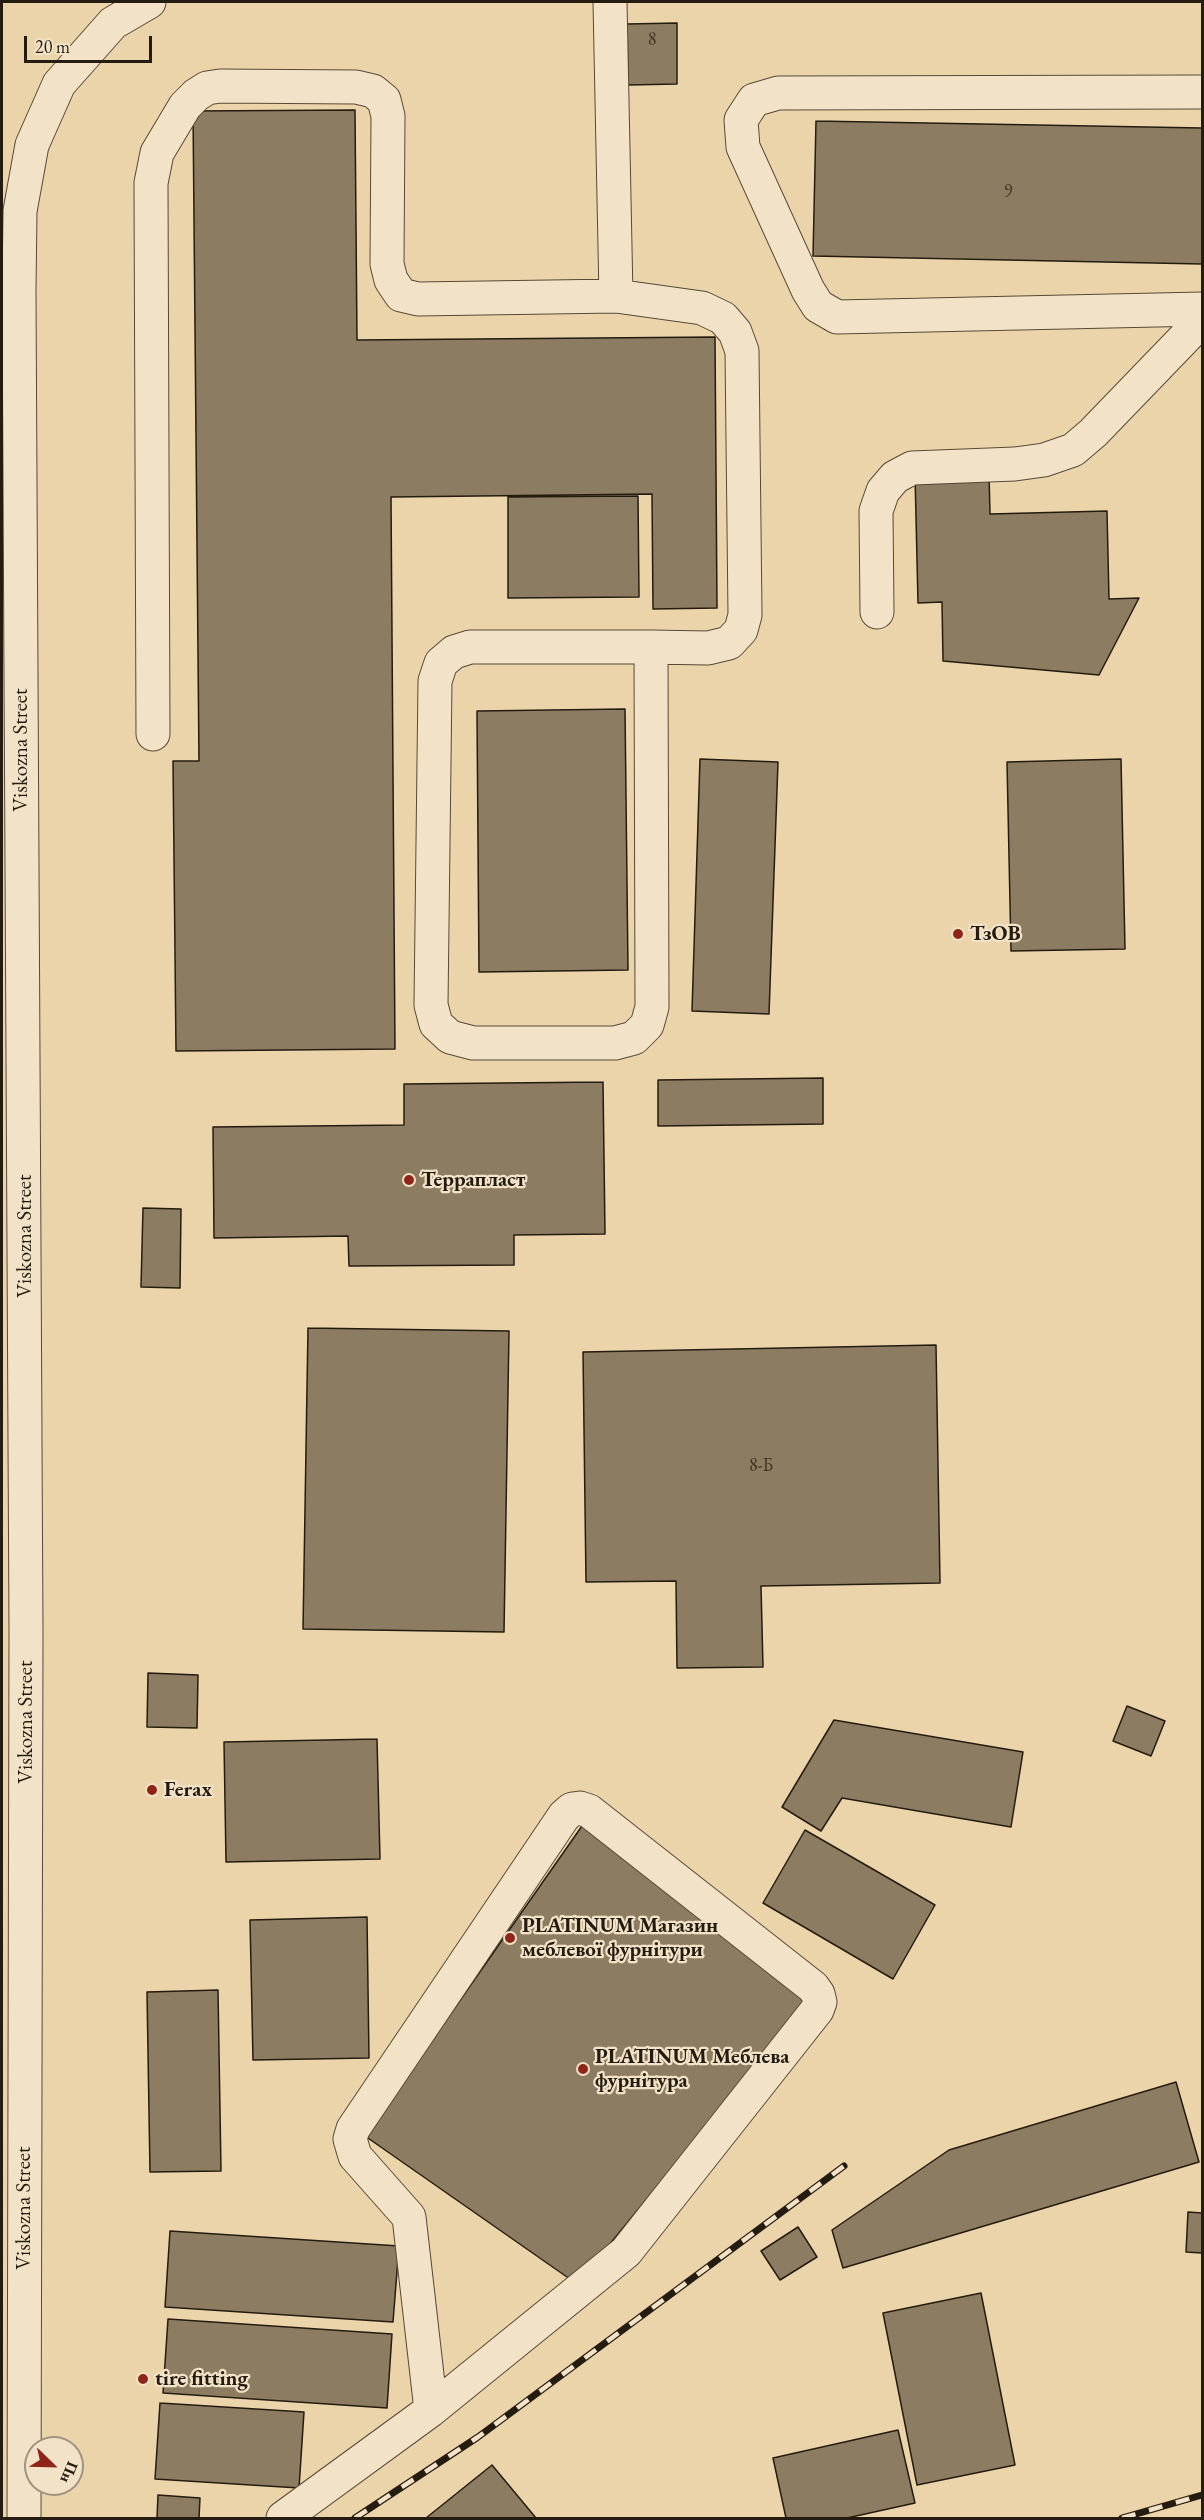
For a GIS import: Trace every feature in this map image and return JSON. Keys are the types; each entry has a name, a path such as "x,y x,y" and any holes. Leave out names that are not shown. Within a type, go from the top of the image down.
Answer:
{"street":[{"name":"Viskozna Street","path":"24,2518 14,1671 12,868 20,211 32,145 59,84 113,24 149,2"},
{"path":"610,2 616,296"},
{"path":"153,734 152,183 157,153 185,106 207,88 220,86 356,87 373,91 384,100 388,116 387,264 391,280 401,295 418,299 616,296 702,308 723,318 735,332 742,351 745,615 741,630 729,643 708,648 651,647 470,647 454,652 441,663 435,681 431,1005 436,1024 450,1037 473,1043 615,1043 634,1038 647,1025 652,1007 651,647"},
{"path":"1203,92 778,93 754,100 741,120 743,147 808,290 818,306 837,317 1203,309"},
{"path":"877,612 876,511 883,491 895,477 912,468 1015,464 1044,460 1073,450 1093,433 1203,320"},
{"path":"283,2518 431,2410 626,2252 817,2010 820,2002 813,1988 590,1811 580,1808 572,1809 564,1816 353,2129 350,2139 355,2156 409,2217 431,2410"}],"building":[{"path":"677,23 677,84 628,85 627,24"},
{"path":"355,110 357,340 715,337 717,608 653,609 652,494 391,497 395,1049 176,1051 173,761 199,761 193,111"},
{"path":"816,121 1202,128 1202,264 813,256"},
{"path":"989,473 990,514 1107,511 1109,599 1139,598 1099,675 943,661 942,602 918,603 915,474"},
{"path":"638,496 639,597 508,598 508,497"},
{"path":"625,709 628,970 479,972 477,711"},
{"path":"700,759 778,762 769,1014 692,1011"},
{"path":"1121,759 1125,949 1011,951 1007,762"},
{"path":"823,1078 823,1124 658,1126 658,1080"},
{"name":"Террапласт","path":"603,1082 605,1234 514,1235 514,1265 349,1266 348,1236 214,1238 213,1127 404,1125 404,1084"},
{"path":"143,1208 181,1209 180,1288 141,1287"},
{"path":"308,1328 509,1331 504,1632 303,1629"},
{"path":"936,1345 940,1583 761,1586 763,1667 677,1668 676,1581 586,1582 583,1352"},
{"path":"148,1673 198,1675 197,1728 147,1727"},
{"path":"1127,1706 1165,1721 1151,1756 1113,1741"},
{"path":"834,1720 1023,1752 1011,1827 842,1798 821,1831 782,1807"},
{"path":"377,1739 380,1859 226,1862 224,1742"},
{"name":"PLATINUM Меблева фурнітура","path":"582,1826 809,2002 577,2284 365,2136"},
{"path":"805,1830 935,1905 893,1979 763,1903"},
{"path":"367,1917 369,2058 253,2060 250,1920"},
{"path":"218,1990 221,2171 150,2172 147,1992"},
{"path":"1176,2082 1199,2162 843,2268 832,2230 949,2150"},
{"path":"1188,2212 1202,2213 1202,2253 1186,2252"},
{"path":"798,2227 817,2257 780,2280 761,2251"},
{"path":"170,2231 399,2246 393,2322 165,2307"},
{"path":"981,2293 1015,2465 917,2485 883,2313"},
{"path":"168,2319 392,2334 387,2408 163,2393"},
{"path":"160,2403 304,2412 299,2488 155,2479"},
{"path":"898,2430 915,2503 847,2518 786,2518 773,2458"},
{"path":"492,2465 536,2518 426,2518"},
{"path":"158,2495 200,2498 199,2518 157,2518"}],"railway":[{"path":"355,2518 478,2437 844,2166"},
{"path":"1122,2518 1202,2495"}],"place":[{"name":"ТзОВ","path":"958,934"},
{"name":"Террапласт","path":"409,1180"},
{"name":"Ferax","path":"152,1790"},
{"name":"PLATINUM Магазин меблевої фурнітури","path":"510,1938"},
{"name":"PLATINUM Меблева фурнітура","path":"583,2069"},
{"name":"tire fitting","path":"143,2379"}]}
